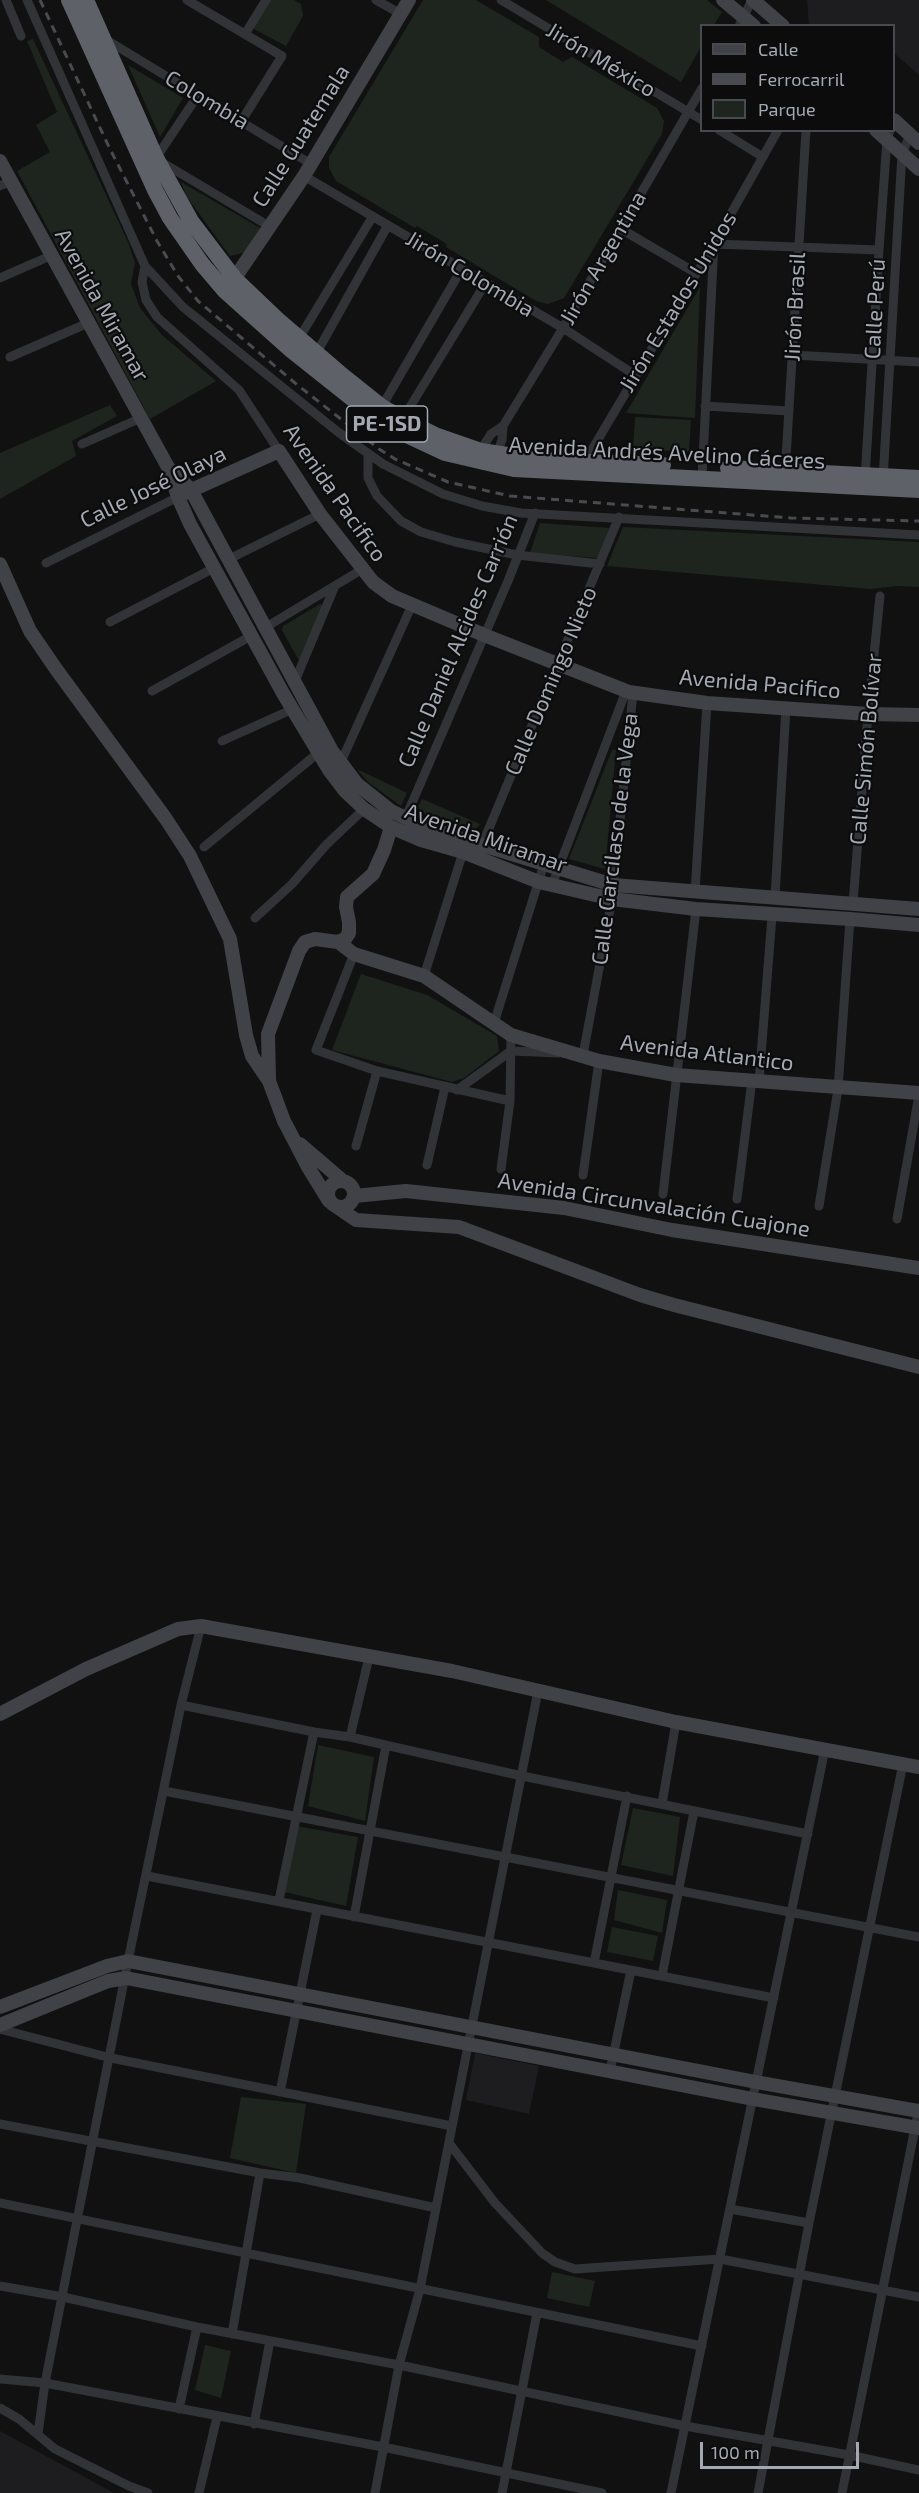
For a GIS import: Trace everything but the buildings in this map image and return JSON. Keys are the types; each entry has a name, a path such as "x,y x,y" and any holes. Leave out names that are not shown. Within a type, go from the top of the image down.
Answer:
{"highway":[{"name":"Avenida Andrés Avelino Cáceres","path":"69,0 170,218 202,264 230,285 312,359 378,411 399,424 435,435 486,458 540,460 582,467 883,482 919,490"},
{"name":"Avenida Andrés Avelino Cáceres","path":"86,0 156,159 190,221 230,285"},
{"name":"Avenida Andrés Avelino Cáceres","path":"883,482 919,478"}],"main road":[{"name":"Calle Guatemala","path":"230,285 307,170 409,0"},
{"path":"723,0 746,23"},
{"path":"753,0 781,24"},
{"path":"895,121 915,139"},
{"path":"889,135 902,154 919,169"},
{"name":"Avenida Miramar","path":"0,161 5,183 50,256 169,469 178,497 251,636 336,781 364,809 391,827 421,840 463,852 545,884 612,899 772,916 919,925"},
{"name":"Calle José Olaya","path":"178,497 279,451"},
{"name":"Avenida Pacifico","path":"279,451 320,514 361,570 382,589 484,635 629,692 707,703 868,714 919,715"},
{"name":"Avenida Miramar","path":"169,469 191,490 340,764 367,793 405,819 613,885 919,909"},
{"name":"Avenida Circunvalación Cuajone","path":"0,564 37,640 166,819 190,856 230,939 246,1035 252,1056 269,1081 292,1137 308,1167 333,1204"},
{"path":"269,1081 268,1034 298,951 305,942 315,939 338,942 348,933 347,897 373,874 391,827"},
{"name":"Avenida Atlantico","path":"338,942 354,954 424,976 511,1035 599,1061 676,1075 919,1094"},
{"name":"Avenida Circunvalación Cuajone","path":"292,1137 345,1182 382,1192"},
{"path":"370,1221 359,1211 353,1199 353,1188 345,1182 334,1183 328,1191 333,1204 356,1220 370,1221 459,1227 663,1302 919,1367"},
{"name":"Avenida Circunvalación Cuajone","path":"353,1199 382,1192 406,1191 564,1208 672,1230 919,1268"},
{"path":"333,1204 345,1207 353,1199"},
{"path":"0,1714 86,1669 178,1629 201,1626 452,1671 676,1722 919,1767"},
{"path":"0,2007 107,1966 128,1961 756,2082 919,2110"},
{"path":"0,2027 108,1981 126,1978 753,2099 917,2127"}],"street":[{"path":"6,0 21,36"},
{"path":"27,0 145,266 183,307 368,453 402,475 443,494 501,510 919,535"},
{"path":"187,0 282,56 242,120"},
{"path":"244,34 266,0"},
{"path":"376,0 401,14"},
{"path":"746,23 753,0"},
{"name":"Jirón México","path":"507,1 700,119"},
{"name":"Colombia","path":"103,38 242,120 307,170"},
{"name":"Jirón Argentina","path":"486,458 491,434 503,426 700,91"},
{"path":"198,95 156,159 269,226"},
{"path":"722,132 763,157"},
{"name":"Jirón Estados Unidos","path":"582,467 714,244 777,132"},
{"name":"Jirón Brasil","path":"785,476 806,132"},
{"name":"Calle Perú","path":"865,481 879,250 889,135"},
{"name":"Calle Perú","path":"883,482 902,154 915,139"},
{"name":"Jirón Colombia","path":"307,170 373,216 562,328 635,375"},
{"path":"295,344 373,216"},
{"path":"312,359 388,225"},
{"path":"621,229 696,273"},
{"path":"702,472 714,244 879,250"},
{"path":"0,278 50,256"},
{"name":"Avenida Pacifico","path":"145,266 142,282 146,300 157,317 239,390 279,451"},
{"path":"378,411 461,270"},
{"path":"399,424 485,284"},
{"path":"10,357 88,323"},
{"path":"793,355 919,362"},
{"path":"705,406 789,411"},
{"path":"82,444 141,418"},
{"name":"Jirón Argentina","path":"486,458 502,440 503,426"},
{"path":"368,453 368,478 376,496 401,521 421,532 455,542 517,555 600,564"},
{"name":"Calle José Olaya","path":"46,563 178,497"},
{"name":"Calle Daniel Alcides Carrión","path":"405,819 535,513"},
{"path":"229,559 320,514"},
{"name":"Calle Domingo Nieto","path":"482,845 619,517"},
{"path":"110,622 214,567"},
{"path":"266,627 361,570"},
{"path":"295,681 334,588"},
{"name":"Calle Simón Bolívar","path":"854,903 868,714 880,596"},
{"path":"340,764 412,604"},
{"path":"152,691 251,636"},
{"path":"494,1023 545,884 558,868 629,692"},
{"name":"Calle Garcilaso de la Vega","path":"580,1054 612,899 629,692"},
{"path":"695,892 707,703"},
{"path":"775,897 786,707"},
{"path":"222,741 293,709"},
{"path":"204,847 318,753"},
{"path":"255,918 292,884 326,845 364,809"},
{"path":"424,976 463,852"},
{"path":"544,864 545,884"},
{"path":"663,1194 696,909"},
{"path":"737,1199 756,1080 772,916"},
{"path":"819,1206 838,1089 850,919"},
{"path":"354,954 316,1050 376,1071 510,1101"},
{"path":"501,1169 510,1101 511,1035"},
{"path":"457,1090 511,1051 580,1054"},
{"path":"583,1175 599,1061"},
{"path":"356,1146 376,1071"},
{"path":"427,1166 445,1087"},
{"path":"897,1219 919,1094"},
{"path":"38,2434 45,2383 111,2058 128,1961 181,1705 201,1626"},
{"path":"350,1737 369,1657"},
{"path":"375,2493 399,2365 420,2289 538,1691"},
{"path":"181,1705 350,1737 522,1776 808,1834"},
{"path":"662,1804 676,1722"},
{"path":"279,1900 314,1732"},
{"path":"354,1917 386,1745"},
{"path":"671,2493 825,1749"},
{"path":"758,2493 809,2223 837,2097 903,1764"},
{"path":"164,1791 919,1937"},
{"path":"594,1963 627,1796"},
{"path":"662,1976 693,1811"},
{"path":"147,1876 774,1998"},
{"path":"280,2092 317,1910"},
{"path":"610,2071 631,1970"},
{"path":"0,2027 111,2058 452,2126"},
{"path":"842,2493 919,2110"},
{"path":"0,2124 261,2173 300,2178 436,2208"},
{"path":"449,2143 495,2204 542,2253 555,2262 575,2269 720,2259 919,2297"},
{"path":"232,2334 261,2173"},
{"path":"0,2203 702,2346"},
{"path":"730,2209 809,2223"},
{"path":"0,2286 63,2297 232,2334 399,2365 685,2426 849,2455 919,2470"},
{"path":"502,2493 537,2313"},
{"path":"179,2409 197,2326"},
{"path":"254,2424 270,2341"},
{"path":"0,2379 45,2383 383,2447 602,2493"},
{"path":"0,2408 19,2418 55,2449 146,2493"},
{"path":"199,2493 217,2417"}],"shaded area":[{"path":"807,0 919,0 919,75 895,54 895,24 809,24"},
{"path":"475,2053 539,2066 529,2114 466,2100"},
{"path":"0,2431 114,2493 0,2493"}],"green space":[{"path":"269,0 294,0 301,4 303,16 286,46 252,28"},
{"path":"423,0 476,0 539,37 539,47 563,62 572,57 657,108 664,121 662,134 564,298 548,304 536,301 446,247 447,244 417,226 415,228 336,181 329,168 329,157"},
{"path":"546,0 707,0 722,12 715,24 700,24 700,49 681,82"},
{"path":"33,39 128,242 135,263 131,284 140,308 162,335 216,381 150,419 17,171 50,152 36,125 57,112 27,41"},
{"path":"128,65 183,98 160,137"},
{"path":"181,182 260,228 246,252 230,256 187,197"},
{"path":"700,287 695,418 626,413"},
{"path":"110,405 117,416 72,441 76,456 0,499 0,453"},
{"path":"635,417 691,420 689,452 633,449"},
{"path":"540,523 610,528 598,558 530,553"},
{"path":"623,527 919,542 919,587 898,586 870,589 607,566"},
{"path":"320,604 324,606 302,659 298,659 282,630 283,626"},
{"path":"612,750 616,750 605,869 569,859"},
{"path":"357,769 407,793 401,806 368,782"},
{"path":"422,799 480,824 475,830 421,812 418,807"},
{"path":"361,974 427,995 497,1036 499,1051 464,1078 452,1082 332,1050"},
{"path":"318,1745 374,1757 365,1821 308,1806"},
{"path":"633,1808 680,1817 673,1876 621,1865"},
{"path":"296,1826 358,1837 346,1906 284,1892"},
{"path":"618,1890 667,1900 662,1933 614,1920"},
{"path":"612,1927 658,1936 653,1961 607,1952"},
{"path":"241,2097 306,2104 296,2173 230,2158"},
{"path":"552,2272 595,2281 589,2307 547,2298"},
{"path":"205,2345 231,2351 221,2398 195,2390"}],"railway":[{"path":"40,0 109,147 157,241 178,276 198,301 295,383 395,459 448,482 510,496 791,518 919,521"}]}
